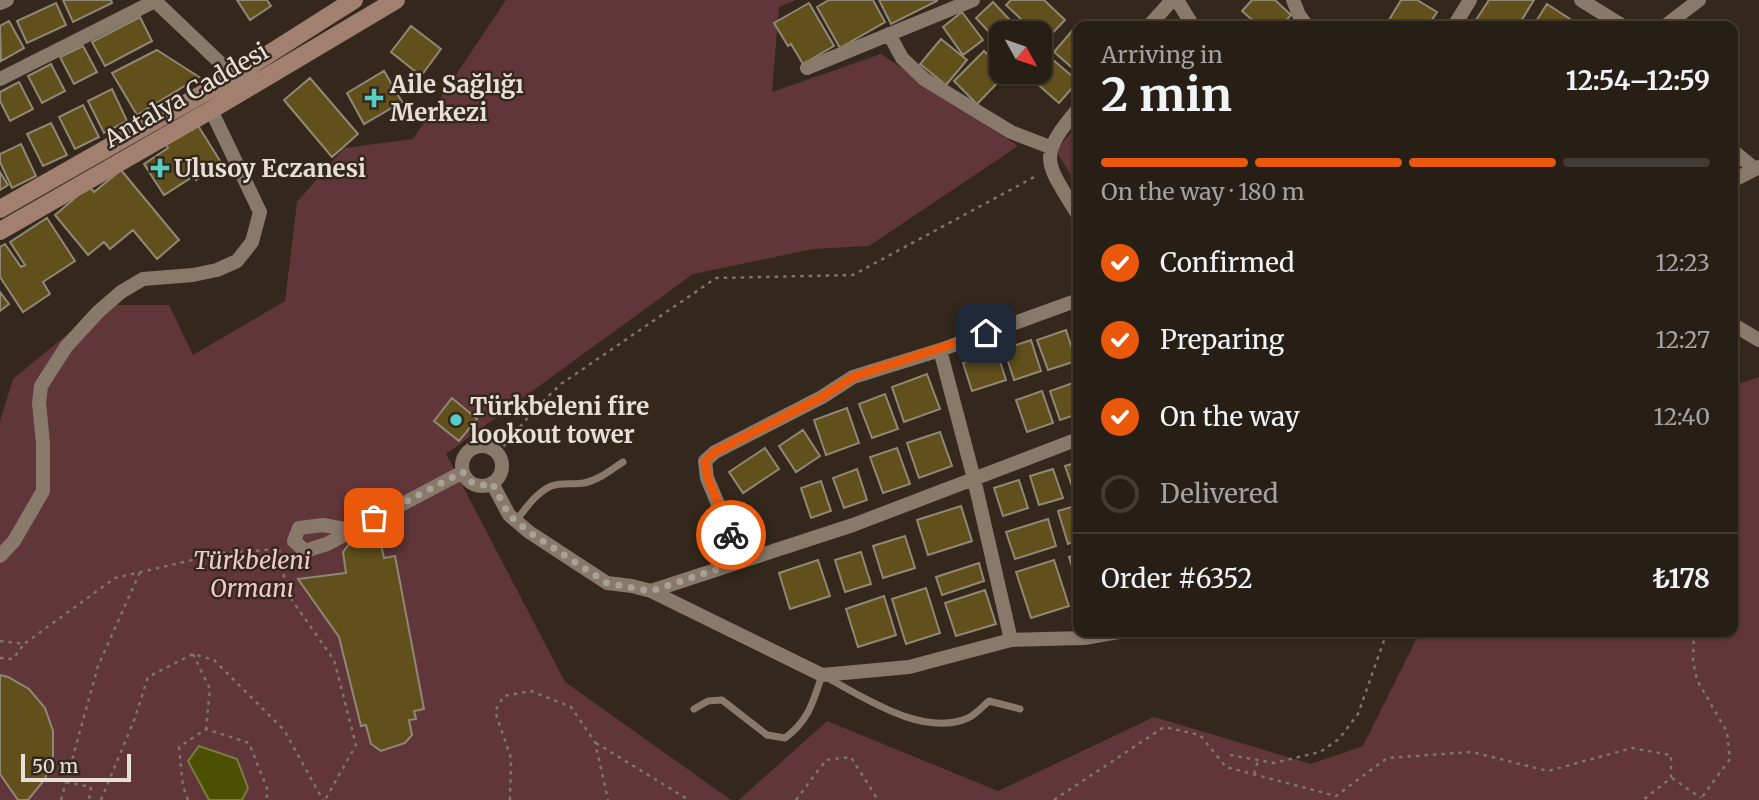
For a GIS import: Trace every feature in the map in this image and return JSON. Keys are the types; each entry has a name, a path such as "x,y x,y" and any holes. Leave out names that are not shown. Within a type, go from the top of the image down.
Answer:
{"main road":[{"name":"Antalya Caddesi","path":"0,209 234,76 354,0"},
{"name":"Antalya Caddesi","path":"0,231 396,0"}],"street":[{"path":"0,3 7,0"},
{"path":"807,68 973,0"},
{"path":"1153,21 1172,0"},
{"path":"1177,0 1190,21"},
{"path":"1293,0 1303,21"},
{"path":"1457,21 1470,0"},
{"path":"1581,0 1615,21"},
{"path":"1672,21 1699,0"},
{"path":"0,79 155,1 234,76"},
{"path":"889,34 902,58 924,79 1011,132 1050,147"},
{"path":"0,556 14,541 43,491 41,386 65,347 121,292 143,279 217,270 237,261 252,242 260,212 211,110"},
{"path":"1073,115 1050,147 1050,169 1073,207"},
{"path":"1738,154 1757,168 1738,178"},
{"path":"742,561 708,478 705,461 715,452 822,397 853,377 1073,302"},
{"path":"1738,328 1759,340"},
{"path":"940,349 974,479 1011,640"},
{"path":"651,591 853,525 1073,441"},
{"path":"486,446 498,453 502,466 492,483 471,483 463,472 464,458 472,448 486,446"},
{"path":"351,530 323,525 299,528 294,541 305,551 327,544 463,472"},
{"path":"492,483 509,515 529,532 607,583 651,591 822,676 909,667 1011,640 1089,637"}],"lane":[{"path":"516,521 528,505 548,488 563,483 586,483 623,462"},
{"path":"694,709 708,701 722,699 767,735 785,738 798,728 810,710 822,676 912,720 936,724 968,718 989,701 1020,709"}],"path":[{"path":"498,453 535,409 561,384 716,278 853,275 1050,169"},
{"path":"0,658 13,659 24,644 115,578 223,553 279,548 294,541"},
{"path":"279,548 287,593 334,660 356,745 324,800"},
{"path":"61,800 97,666 140,572"},
{"path":"1230,755 1274,763 1320,752 1339,739 1358,714 1385,637"},
{"path":"1671,778 1701,799 1730,759 1727,732 1698,680 1693,661 1694,637"},
{"path":"0,641 24,644"},
{"path":"101,800 135,718 148,677 193,654 214,660 284,730 324,800"},
{"path":"193,654 209,689 206,729"},
{"path":"510,800 511,758 495,711 504,696 531,691 571,707 595,742 608,800"},
{"path":"1054,800 1164,727 1200,735 1226,767 1336,796 1387,758 1472,752 1548,771 1632,748 1671,755 1671,778"},
{"path":"188,800 178,747 206,729"},
{"path":"206,729 249,743 268,791 266,800"},
{"path":"595,742 689,800"},
{"path":"796,800 827,760 851,757 878,800"},
{"path":"1254,774 1258,760"},
{"path":"1643,800 1671,778"},
{"path":"66,782 91,787 89,800"}],"green space":[{"name":"Türkbeleni Ormanı","path":"506,0 796,0 779,7 772,92 881,54 1018,146 869,246 813,249 693,274 446,454 565,682 731,800 0,800 0,421 13,379 103,305 169,305 193,355 285,301 297,202 344,148 413,139"},
{"path":"1073,131 1073,179 1056,150"},
{"path":"1759,377 1759,800 739,800 827,721 998,791 1154,717 1311,764 1363,746 1418,637 1738,637 1738,384"}],"shaded area":[{"path":"199,746 237,759 248,788 242,800 209,800 188,761"}],"building":[{"path":"63,0 111,0 112,3 73,22"},
{"path":"237,0 267,0 271,6 250,20"},
{"path":"829,0 873,0 885,22 840,48 817,7"},
{"path":"879,0 937,0 937,1 891,24"},
{"path":"1011,0 1044,0 1065,20 1052,34 1052,21 1023,21 1006,5"},
{"path":"1252,0 1275,0 1291,15 1286,21 1253,21 1242,11"},
{"path":"1401,0 1417,0 1437,12 1431,21 1388,21"},
{"path":"1489,0 1534,0 1521,21 1475,21"},
{"path":"993,2 1011,21 989,21 989,32 976,18"},
{"path":"56,3 66,25 27,43 17,21"},
{"path":"809,3 834,46 803,64 774,23"},
{"path":"1547,4 1570,19 1569,21 1536,21"},
{"path":"962,12 983,40 963,55 943,27"},
{"path":"140,17 152,41 105,66 92,42"},
{"path":"9,21 24,48 1,61 0,26"},
{"path":"411,26 441,49 421,76 391,52"},
{"path":"1072,31 1073,32 1073,69 1054,52"},
{"path":"941,39 967,60 946,85 920,64"},
{"path":"83,46 97,72 74,84 60,57"},
{"path":"157,50 199,77 137,115 112,73"},
{"path":"984,51 989,56 989,84 996,84 977,104 954,81"},
{"path":"1052,59 1073,77 1073,87 1059,103 1037,84 1052,84"},
{"path":"51,64 65,91 42,103 28,76"},
{"name":"Aile Sağlığı Merkezi","path":"384,71 402,102 364,124 347,93"},
{"path":"310,78 358,134 332,157 284,100"},
{"path":"19,82 33,109 10,121 0,101 0,92"},
{"path":"112,89 127,121 104,133 88,101"},
{"path":"83,105 99,137 75,149 59,117"},
{"path":"51,123 67,155 43,166 27,134"},
{"path":"197,124 222,164 196,180 194,176 164,195 144,164 168,148 165,144"},
{"path":"21,144 36,176 12,188 0,162 0,154"},
{"path":"121,170 179,240 157,259 133,230 110,249 104,242 88,255 55,215 89,186 94,192"},
{"path":"0,172 8,185 0,190"},
{"path":"47,218 75,261 43,282 50,294 23,312 0,277 0,247 5,244 21,267 25,265 10,242"},
{"path":"0,292 9,304 0,311"},
{"path":"1066,330 1073,352 1073,362 1048,370 1037,340"},
{"path":"1031,340 1041,371 1014,380 1004,349"},
{"path":"997,352 1006,380 972,391 963,363"},
{"path":"927,374 940,409 904,422 892,387"},
{"path":"1073,383 1073,416 1060,420 1050,391"},
{"path":"1042,391 1053,423 1027,432 1016,400"},
{"path":"885,394 898,429 872,438 859,404"},
{"name":"Türkbeleni fire lookout tower","path":"452,398 477,419 459,441 434,421"},
{"path":"847,408 859,443 826,455 814,420"},
{"path":"803,430 820,456 796,472 779,446"},
{"path":"940,432 952,466 919,478 907,443"},
{"path":"765,448 779,469 743,493 729,472"},
{"path":"897,448 910,484 883,493 870,457"},
{"path":"1073,464 1073,489 1065,466"},
{"path":"857,469 867,500 844,508 833,478"},
{"path":"1053,469 1063,498 1039,505 1030,476"},
{"path":"1019,480 1028,508 1003,516 994,488"},
{"path":"821,481 831,511 811,518 801,488"},
{"path":"961,506 972,541 928,555 917,520"},
{"path":"1073,506 1073,542 1068,544 1058,511"},
{"path":"1048,519 1056,546 1015,559 1006,532"},
{"path":"374,535 380,540 384,558 395,556 424,709 414,711 416,719 409,720 412,735 405,743 381,751 371,744 366,725 361,726 339,637 298,579 346,573 343,552 349,544"},
{"path":"905,536 915,568 883,578 873,546"},
{"path":"861,552 871,584 845,592 835,560"},
{"path":"818,560 830,596 790,609 779,573"},
{"path":"1054,560 1069,606 1031,618 1016,572"},
{"path":"979,563 984,581 942,595 936,577"},
{"path":"926,588 940,633 906,644 892,599"},
{"path":"985,590 996,624 956,636 945,603"},
{"path":"884,596 896,635 858,647 846,609"},
{"path":"0,675 29,689 45,708 53,731 53,756 45,779 28,800 18,800 0,774"}],"way so far":[{"path":"374,518 463,472 471,483 492,483 509,515 529,532 607,583 651,591 742,561 731,535"}],"place":[{"name":"Aile Sağlığı Merkezi","path":"374,98"},
{"name":"Ulusoy Eczanesi","path":"160,168"},
{"name":"Türkbeleni fire lookout tower","path":"456,420"}],"route":[{"path":"731,535 708,478 705,461 715,452 822,397 853,377 986,333"}]}
